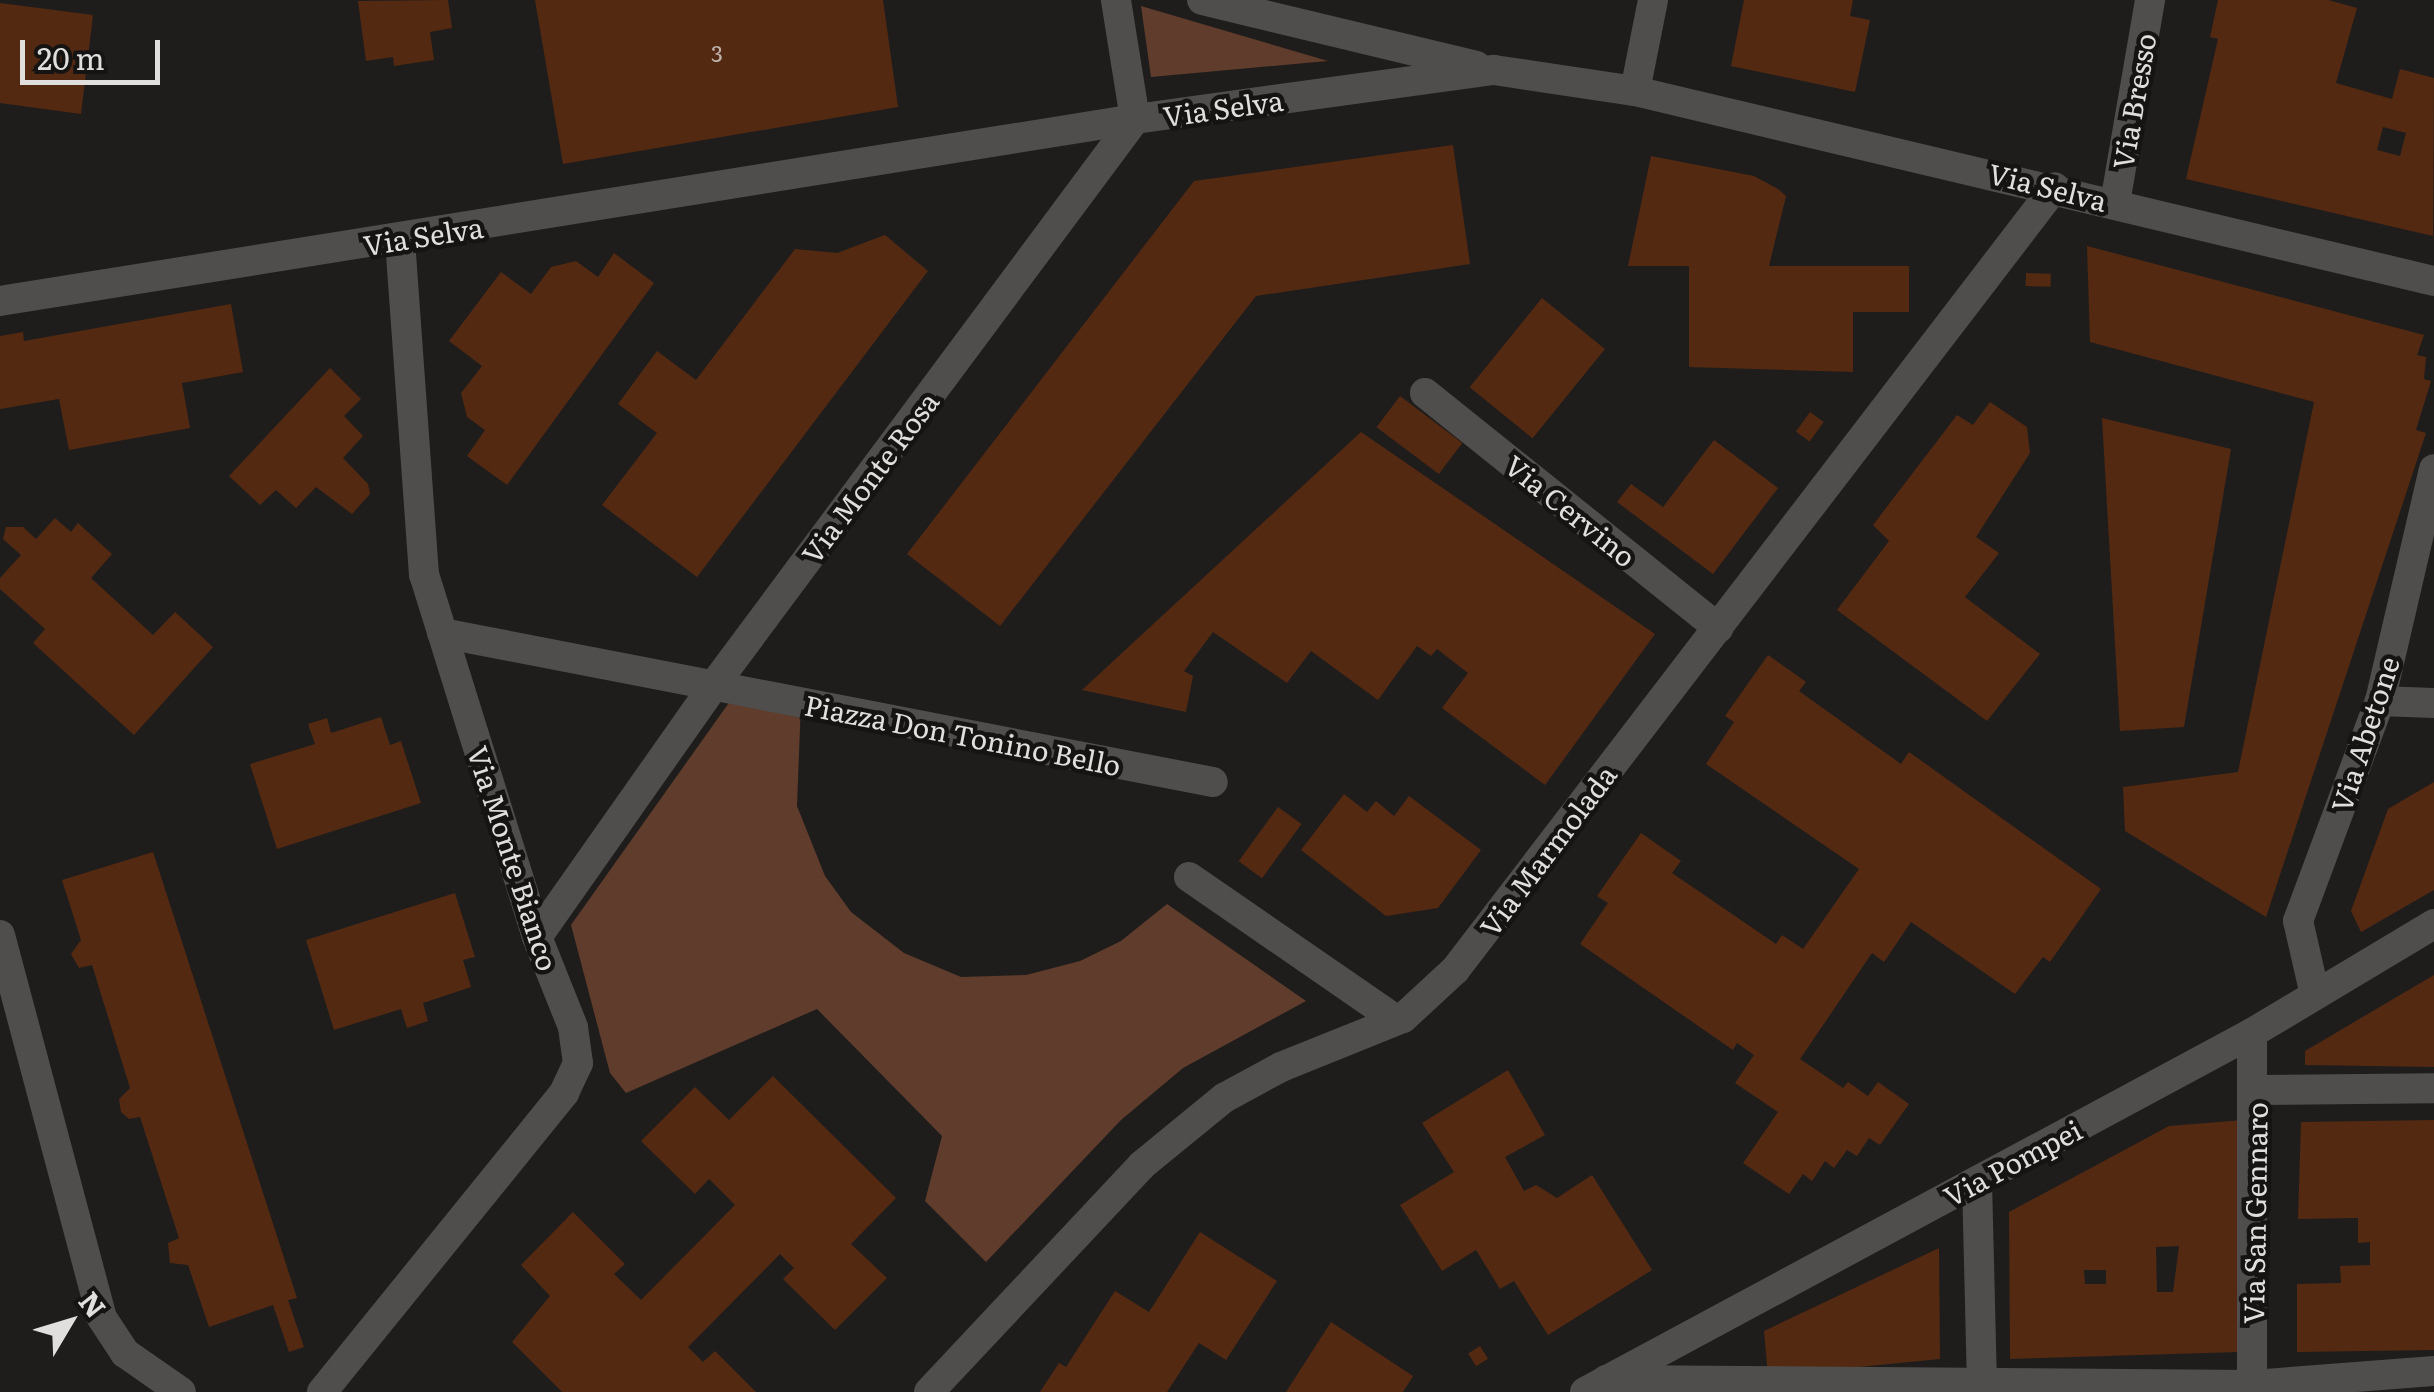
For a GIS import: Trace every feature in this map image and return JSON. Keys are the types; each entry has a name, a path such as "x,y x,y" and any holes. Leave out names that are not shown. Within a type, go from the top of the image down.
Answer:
{"street":[{"path":"1116,0 1135,119"},
{"path":"1202,0 1494,70"},
{"path":"1635,91 1653,0"},
{"name":"Via Bresso","path":"2115,203 2150,0"},
{"name":"Via Selva","path":"0,301 1135,119 1494,70 1635,91 2434,281"},
{"name":"Via Monte Rosa","path":"537,937 714,685 1135,119"},
{"name":"Via Marmolada","path":"930,1392 1142,1166 1224,1098 1396,1020 1456,970 2054,188"},
{"name":"Via Monte Bianco","path":"322,1392 564,1093 578,1064 573,1027 537,937 424,575 400,239"},
{"name":"Via Cervino","path":"1425,393 1718,628"},
{"name":"Via Abetone","path":"2315,996 2298,922 2380,701 2434,469"},
{"name":"Piazza Don Tonino Bello","path":"442,632 1212,782"},
{"path":"2380,701 2434,704"},
{"path":"1189,877 1396,1020"},
{"name":"Via Pompei","path":"1594,1386 2252,1033 2434,924"},
{"path":"0,936 102,1318 125,1353 181,1392"},
{"name":"Via San Gennaro","path":"2252,1033 2252,1388"},
{"path":"2255,1090 2434,1088"},
{"path":"1978,1180 1982,1388"},
{"path":"1594,1386 2252,1388 2434,1372"}],"shaded area":[{"path":"1141,6 1328,61 1151,77"},
{"path":"738,690 801,702 797,806 825,876 851,912 904,953 961,977 1026,975 1080,961 1121,941 1167,904 1306,1001 1183,1068 1121,1120 986,1262 925,1201 942,1136 817,1009 626,1093 610,1073 571,925"}],"building":[{"path":"448,0 452,28 430,32 434,60 394,66 393,57 366,61 358,1"},
{"path":"535,0 883,0 898,107 563,164"},
{"path":"1744,0 1853,0 1850,16 1870,20 1855,92 1731,66"},
{"path":"2218,0 2328,0 2357,8 2336,83 2392,99 2400,69 2434,78 2433,236 2186,179 2218,39 2210,37","holes":["2383,127 2406,133 2400,156 2377,150"]},
{"path":"0,3 93,15 81,114 0,103"},
{"path":"1453,145 1470,264 1256,296 1000,626 907,554 1194,181"},
{"path":"1651,156 1754,176 1786,196 1769,266 1909,266 1909,312 1853,312 1853,372 1689,367 1689,266 1628,266"},
{"path":"885,235 928,271 697,577 602,505 657,433 618,404 657,351 696,380 795,249 837,253"},
{"path":"2087,246 2424,335 2417,355 2426,357 2424,379 2431,381 2416,430 2426,433 2266,917 2125,831 2123,787 2238,772 2314,402 2090,342"},
{"path":"614,253 654,283 507,485 467,456 485,430 467,417 461,393 482,366 449,341 501,272 531,294 551,267 576,261 598,277"},
{"path":"2026,273 2051,274 2051,287 2026,286"},
{"path":"1542,298 1605,349 1533,438 1470,387"},
{"path":"231,304 243,372 182,383 190,428 69,450 59,399 0,409 0,336 23,332 24,341"},
{"path":"330,368 361,399 344,416 363,436 343,458 368,484 370,494 352,514 316,487 296,508 276,490 260,505 229,476"},
{"path":"1400,396 1462,443 1439,474 1377,427"},
{"path":"1990,402 2027,427 2030,453 1976,537 1999,553 1965,597 2040,654 1987,721 1837,610 1889,541 1873,525 1957,415 1973,425"},
{"path":"1810,412 1824,422 1810,441 1796,431"},
{"path":"2102,418 2231,449 2184,727 2120,731"},
{"path":"1361,432 1655,634 1545,785 1442,708 1468,673 1437,649 1431,656 1417,646 1378,700 1311,651 1287,683 1213,632 1184,671 1193,676 1186,712 1082,690"},
{"path":"1714,440 1778,488 1713,574 1617,502 1631,484 1663,507"},
{"path":"55,518 71,532 78,523 112,554 91,578 153,635 175,612 213,647 134,735 33,643 45,629 0,589 0,578 21,555 3,539 6,527 23,527 36,539"},
{"path":"1768,655 1806,682 1799,691 1901,764 1909,752 2101,889 2050,962 2043,957 2015,994 1911,922 1884,962 1872,953 1800,1059 1843,1088 1848,1082 1868,1096 1878,1082 1909,1104 1880,1145 1869,1138 1857,1156 1847,1150 1834,1168 1825,1161 1812,1181 1803,1174 1789,1194 1743,1163 1778,1112 1735,1083 1754,1055 1737,1043 1733,1050 1580,944 1608,903 1597,896 1641,833 1681,861 1672,873 1776,944 1782,935 1803,949 1859,869 1706,764 1734,722 1725,716"},
{"path":"381,717 390,745 401,741 421,803 277,849 250,764 315,744 308,724 327,718 331,733"},
{"path":"2434,782 2434,890 2361,932 2351,911 2388,809"},
{"path":"1344,794 1367,812 1376,801 1394,816 1409,796 1481,850 1438,908 1386,916 1301,850"},
{"path":"1278,807 1301,824 1262,878 1239,861"},
{"path":"153,852 297,1298 288,1300 304,1347 289,1352 273,1305 209,1327 188,1265 170,1263 168,1243 179,1238 140,1117 129,1119 121,1112 119,1099 130,1088 92,965 79,968 71,954 81,940 62,880"},
{"path":"455,893 475,957 463,960 471,987 423,1003 428,1021 407,1028 401,1009 334,1030 306,940"},
{"path":"2434,975 2434,1067 2305,1065 2305,1051"},
{"path":"1508,1070 1545,1135 1505,1157 1524,1191 1536,1185 1557,1198 1592,1175 1652,1270 1548,1335 1514,1281 1500,1289 1476,1250 1442,1271 1400,1205 1454,1172 1422,1123"},
{"path":"773,1076 896,1198 851,1244 887,1278 835,1330 783,1279 794,1268 780,1254 688,1347 703,1362 715,1351 756,1392 562,1392 512,1342 550,1296 521,1265 573,1212 625,1264 614,1274 641,1300 735,1205 709,1179 695,1194 641,1141 695,1087 729,1120"},
{"path":"2244,1120 2239,1352 2010,1359 2009,1212 2169,1126","holes":["2179,1246 2173,1292 2157,1292 2156,1247","2084,1270 2106,1270 2106,1284 2085,1284"]},
{"path":"2434,1120 2434,1350 2297,1352 2297,1284 2341,1283 2340,1266 2370,1265 2370,1242 2358,1243 2358,1218 2298,1219 2301,1122"},
{"path":"1200,1232 1277,1281 1226,1360 1199,1343 1167,1392 1040,1392 1059,1363 1066,1367 1115,1291 1149,1312"},
{"path":"1939,1248 1940,1359 1768,1376 1764,1331"},
{"path":"1331,1322 1413,1376 1403,1392 1286,1392"},
{"path":"1480,1346 1488,1359 1476,1366 1468,1353"}]}
